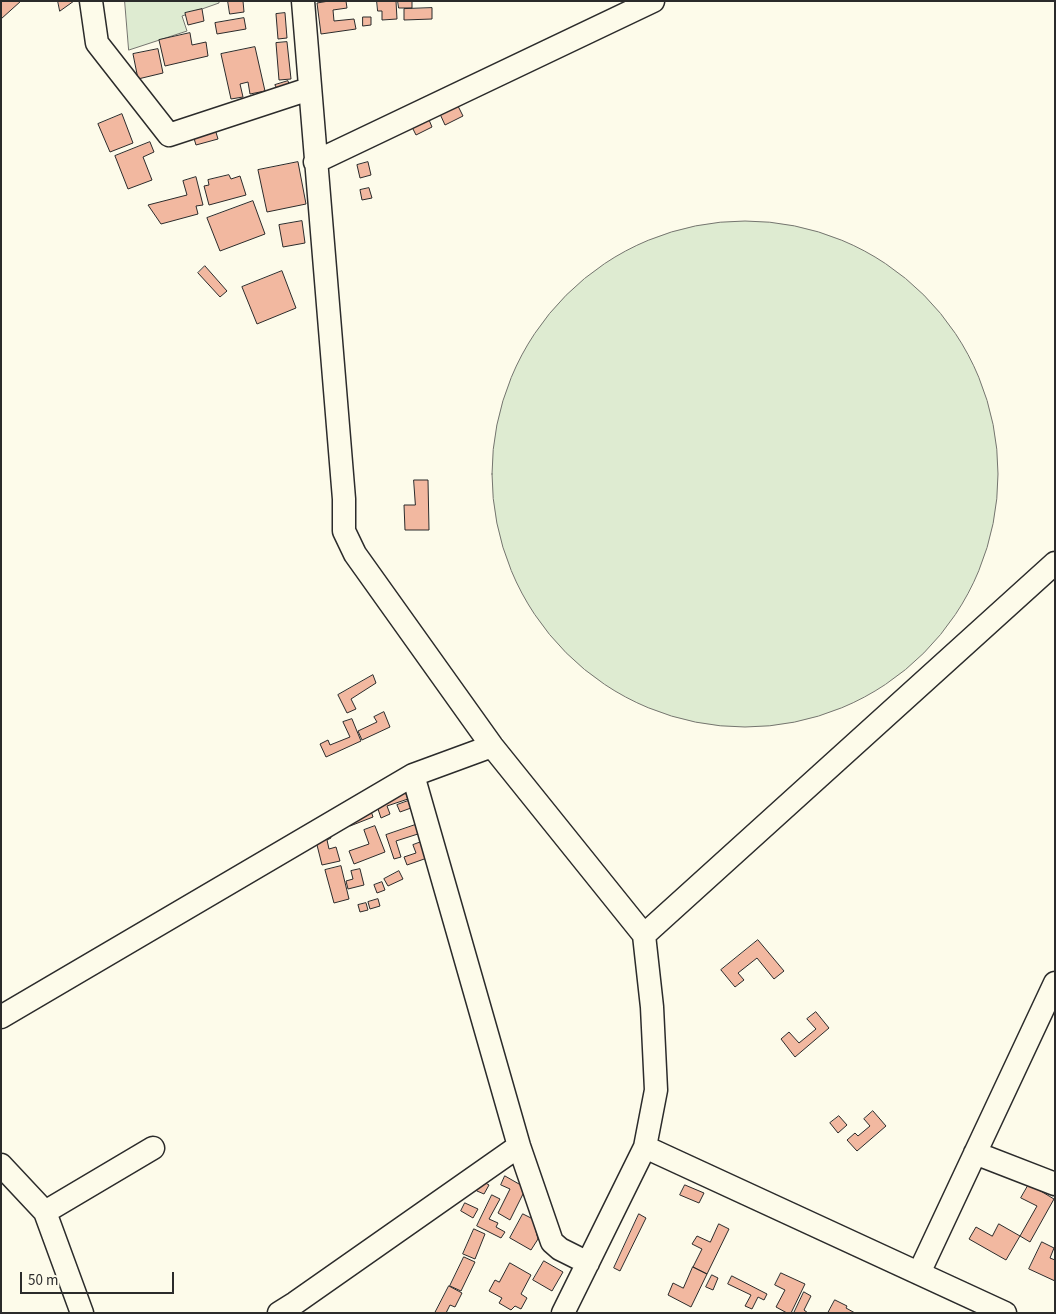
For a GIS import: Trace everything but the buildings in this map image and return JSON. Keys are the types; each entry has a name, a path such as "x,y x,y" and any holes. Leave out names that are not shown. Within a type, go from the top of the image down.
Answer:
{"street":[{"path":"91,1 97,43 169,135 310,89"},
{"path":"303,1 344,499 344,531 355,554 492,746 644,935 652,1007 656,1090 645,1147 564,1313"},
{"path":"315,162 653,1"},
{"path":"644,935 1055,563"},
{"path":"1,1017 413,775 492,746"},
{"path":"413,775 519,1146 552,1242 560,1249 588,1263"},
{"path":"919,1273 1055,983"},
{"path":"279,1313 519,1146"},
{"path":"645,1147 919,1273 972,1306 1006,1313"},
{"path":"44,1212 152,1148"},
{"path":"975,1152 1055,1184"},
{"path":"1,1165 44,1212 82,1313"}],"green space":[{"path":"125,1 219,1 219,3 182,16 187,31 129,50"},
{"path":"745,221 770,222 794,226 842,240 886,263 924,295 956,333 979,377 993,425 997,449 997,499 993,523 979,571 956,615 924,653 886,685 842,708 794,722 770,726 745,727 720,726 696,722 648,708 604,685 566,653 534,615 511,571 497,523 493,499 492,474 493,449 497,425 511,377 534,333 566,295 604,263 648,240 696,226 720,222"}]}
